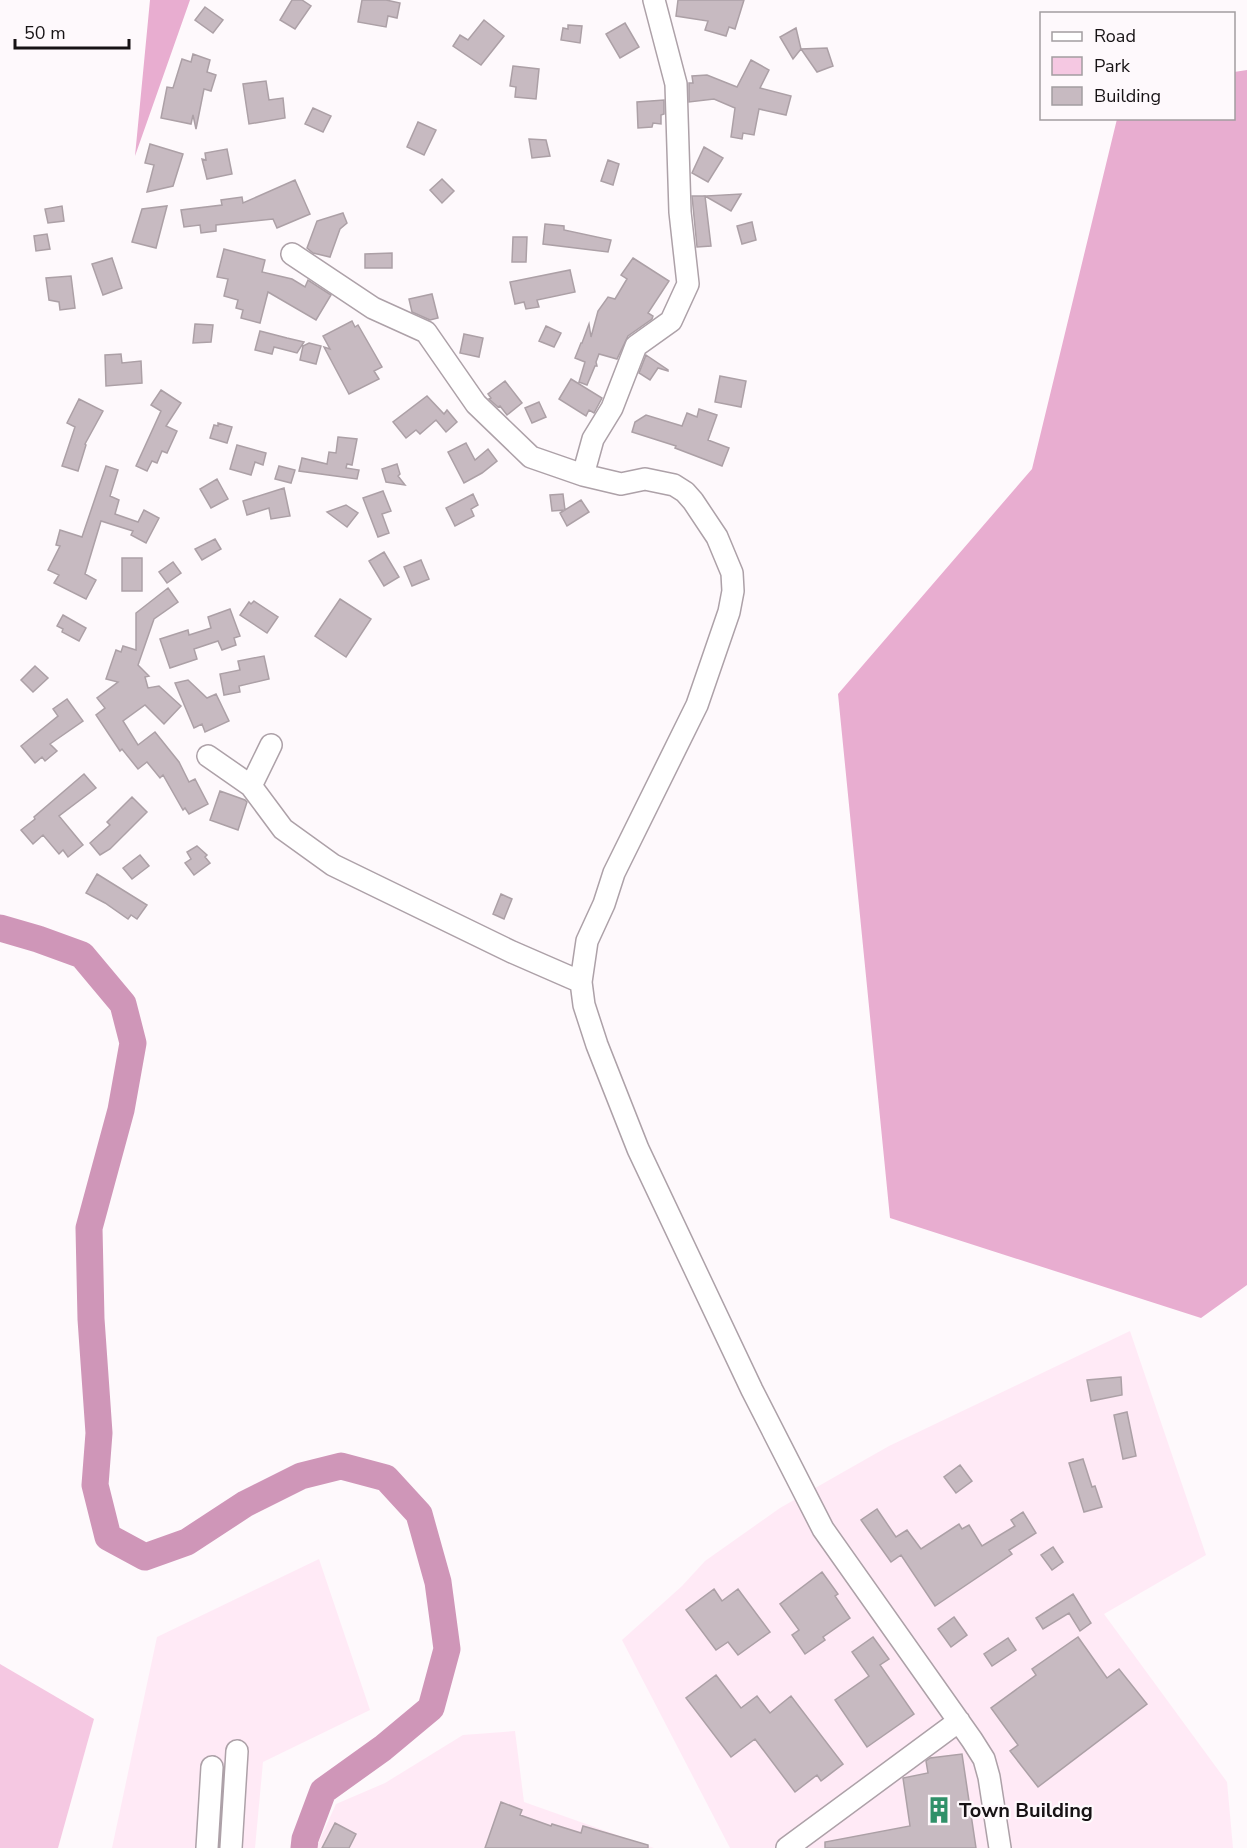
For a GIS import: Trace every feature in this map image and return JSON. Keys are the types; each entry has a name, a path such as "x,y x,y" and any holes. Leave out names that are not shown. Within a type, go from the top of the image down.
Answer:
{"street":[{"path":"583,475 593,439 612,408 636,346 671,321 688,284 680,212 676,84 654,0"},
{"path":"292,254 373,308 426,333 476,404 531,456 583,475 621,484 645,479 674,485 685,492 717,537 732,573 733,591 729,612 697,705 614,873 604,904 587,941 581,982 584,1005 597,1045 638,1149 752,1390 823,1529 984,1759 1000,1848"},
{"path":"251,786 271,746"},
{"path":"208,756 251,786 283,829 333,865 512,952 581,982"},
{"path":"788,1848 959,1722"},
{"path":"231,1848 237,1751"},
{"path":"207,1848 212,1767"}],"shaded area":[{"path":"150,0 190,0 135,156"},
{"path":"1247,70 1247,1285 1201,1318 890,1218 838,694 1032,469 1117,120 1235,120 1235,72"},
{"path":"1130,1331 1206,1555 1104,1614 1227,1782 1233,1848 730,1848 622,1640 682,1586 705,1561 780,1508 889,1446"},
{"path":"319,1559 370,1710 263,1762 255,1848 112,1848 157,1637"},
{"path":"515,1731 524,1802 654,1848 316,1848 336,1804 385,1783 463,1735"}],"green space":[{"path":"0,1664 94,1719 58,1848 0,1848"}],"building":[{"path":"292,0 302,0 311,6 295,29 280,20"},
{"path":"362,0 386,0 400,3 397,18 388,16 386,27 358,22"},
{"path":"678,0 744,0 735,29 729,27 726,36 705,30 708,21 676,16"},
{"path":"205,7 223,20 213,33 195,20"},
{"path":"484,20 504,36 481,65 453,46 460,35 468,40"},
{"path":"625,23 639,47 620,58 606,34"},
{"path":"568,25 582,26 580,43 561,40 563,28 568,29"},
{"path":"796,28 801,49 793,59 780,37"},
{"path":"827,48 833,66 817,72 801,49"},
{"path":"193,54 210,60 207,72 216,75 211,91 204,89 196,129 193,115 191,124 161,118 167,87 173,88 182,59 191,62"},
{"path":"751,60 769,70 760,88 791,96 786,115 759,109 754,135 743,133 742,139 731,137 735,108 714,99 689,102 689,83 693,83 692,76 707,75 737,87"},
{"path":"513,66 539,69 536,99 515,97 516,87 510,86"},
{"path":"266,81 269,100 283,98 285,118 249,124 243,84"},
{"path":"664,100 661,124 653,123 652,127 638,128 637,102"},
{"path":"313,108 331,116 323,132 305,124"},
{"path":"418,122 436,130 424,155 407,147"},
{"path":"529,139 546,140 550,156 532,158"},
{"path":"150,144 183,154 173,186 147,192 154,165 145,163"},
{"path":"704,147 723,158 708,182 692,173"},
{"path":"227,149 232,174 207,179 202,159 206,160 205,153"},
{"path":"608,160 619,164 613,185 601,181"},
{"path":"442,179 454,191 442,203 430,190"},
{"path":"295,180 310,214 277,228 273,219 216,225 216,231 201,233 200,225 184,227 181,210 222,205 221,200 242,197 243,203"},
{"path":"741,194 731,211 705,196"},
{"path":"692,196 705,196 711,246 697,247"},
{"path":"62,206 64,221 48,223 45,209"},
{"path":"167,206 156,248 132,242 142,209"},
{"path":"343,213 347,223 340,229 330,257 313,253 307,248 317,221"},
{"path":"752,222 756,240 742,244 737,226"},
{"path":"545,224 564,226 564,230 611,240 608,252 543,244"},
{"path":"47,234 50,249 36,251 34,236"},
{"path":"513,237 527,237 526,262 512,262"},
{"path":"224,249 265,260 262,272 292,279 305,287 308,280 331,295 316,320 268,292 260,323 241,318 243,310 236,308 238,300 224,296 228,279 217,277"},
{"path":"392,253 392,268 365,268 365,254"},
{"path":"112,258 122,288 103,295 92,264"},
{"path":"633,258 669,281 648,313 653,316 652,319 628,336 617,359 599,354 597,366 587,385 579,382 585,362 575,358 589,324 591,337 598,311 608,297 615,299 627,279 621,275"},
{"path":"570,270 575,292 537,300 539,307 526,309 524,302 515,304 510,282"},
{"path":"71,276 75,308 60,310 59,302 49,300 46,278"},
{"path":"432,294 438,318 430,320 412,312 409,299"},
{"path":"352,321 355,327 358,325 382,367 374,371 379,379 349,394 324,347 330,349 323,336"},
{"path":"195,324 213,325 211,342 193,343"},
{"path":"546,326 561,333 554,347 539,341"},
{"path":"260,331 304,342 297,353 274,347 272,354 255,350"},
{"path":"464,334 483,338 479,357 460,353"},
{"path":"309,343 321,346 316,364 300,360 303,346"},
{"path":"121,354 122,363 141,361 142,383 106,386 105,355"},
{"path":"646,355 668,371 658,368 650,380 639,373"},
{"path":"720,376 746,381 741,407 715,402"},
{"path":"571,379 602,398 594,413 589,410 586,416 559,399"},
{"path":"505,381 522,403 507,415 500,406 498,407 489,399 491,398 488,394"},
{"path":"161,390 181,403 166,426 177,431 167,453 162,451 157,463 152,461 147,471 136,466 161,411 151,405"},
{"path":"427,396 444,414 447,410 457,422 446,432 436,420 420,434 416,430 406,438 393,422"},
{"path":"79,399 103,411 85,444 78,471 62,466 75,427 67,423"},
{"path":"539,402 546,417 532,423 525,408"},
{"path":"699,409 717,415 708,440 729,448 722,466 675,448 676,446 632,432 635,422 646,415 682,426 687,413 697,417"},
{"path":"218,423 232,427 227,443 210,438 214,425 218,426"},
{"path":"338,437 357,439 352,465 347,464 346,468 359,470 357,479 299,471 302,458 327,464 329,452 336,453"},
{"path":"466,443 475,460 488,449 497,461 464,483 448,452"},
{"path":"237,445 266,453 263,465 255,462 251,475 230,469"},
{"path":"397,464 400,474 398,476 405,485 386,482 382,469"},
{"path":"106,466 118,470 110,496 119,500 115,514 138,522 144,510 159,518 146,543 131,535 133,531 101,521 85,574 96,580 86,599 54,583 59,575 48,570 60,546 56,545 60,530 82,537"},
{"path":"279,466 295,470 291,483 275,479"},
{"path":"217,479 228,499 211,508 200,489"},
{"path":"284,488 290,516 271,519 269,508 247,515 243,501"},
{"path":"383,491 391,511 382,514 389,533 378,537 363,498"},
{"path":"473,494 478,505 471,509 474,516 455,526 446,508"},
{"path":"563,494 565,510 552,511 550,495"},
{"path":"581,500 589,512 567,526 560,513"},
{"path":"346,505 358,513 347,527 327,512"},
{"path":"215,539 221,549 202,560 195,549"},
{"path":"384,552 399,577 384,586 369,561"},
{"path":"122,558 142,558 142,591 122,591"},
{"path":"421,560 429,579 412,586 404,567"},
{"path":"173,562 181,573 167,583 159,572"},
{"path":"168,588 178,602 154,619 138,665 149,676 145,677 148,688 159,686 181,706 164,724 145,705 123,721 138,745 155,732 179,762 189,782 195,779 208,804 189,814 185,808 183,810 163,775 160,778 147,762 138,769 122,749 120,751 96,715 105,708 97,698 118,682 106,679 116,650 121,652 123,646 136,650 136,613"},
{"path":"340,599 371,619 346,657 315,636"},
{"path":"254,601 278,617 267,633 240,615 249,602 251,604"},
{"path":"230,609 240,636 234,638 236,645 222,650 218,641 194,649 197,659 170,668 160,639 188,630 189,635 211,628 208,617"},
{"path":"63,615 86,628 79,641 62,632 63,629 57,626"},
{"path":"264,656 269,679 239,686 240,692 224,695 220,674 240,670 238,661"},
{"path":"35,666 48,678 33,692 21,680"},
{"path":"188,680 207,698 216,694 229,721 205,732 202,724 194,728 175,683"},
{"path":"67,699 83,721 50,744 57,751 45,761 42,757 35,763 21,746 58,716 53,709"},
{"path":"84,774 96,788 59,816 83,845 68,857 63,850 59,854 43,835 33,844 21,830"},
{"path":"220,791 247,802 238,830 210,820"},
{"path":"132,797 147,812 110,849 100,855 90,843 110,825 107,822"},
{"path":"197,846 207,855 205,857 210,863 194,875 185,863 191,859 187,852"},
{"path":"140,855 149,866 132,879 123,868"},
{"path":"97,874 147,905 137,919 131,915 128,919 86,893"},
{"path":"501,894 512,899 504,919 493,914"},
{"path":"1121,1377 1122,1395 1091,1401 1087,1380"},
{"path":"1127,1412 1136,1456 1123,1459 1114,1415"},
{"path":"1083,1459 1092,1487 1095,1486 1102,1507 1084,1512 1069,1463"},
{"path":"960,1465 972,1481 956,1493 944,1477"},
{"path":"877,1509 896,1537 907,1530 921,1549 959,1524 962,1529 969,1525 982,1546 1015,1526 1011,1520 1023,1512 1036,1533 1009,1550 1012,1554 935,1606 901,1555 891,1562 861,1520"},
{"path":"1053,1547 1063,1562 1052,1570 1041,1555"},
{"path":"822,1572 838,1594 835,1596 850,1618 823,1637 825,1640 805,1654 792,1635 799,1630 780,1604"},
{"path":"714,1589 722,1601 738,1589 770,1632 738,1655 728,1642 716,1650 686,1610"},
{"path":"1073,1594 1091,1623 1080,1631 1069,1613 1043,1629 1036,1618"},
{"path":"954,1617 967,1635 951,1647 938,1629"},
{"path":"873,1637 889,1659 880,1665 914,1714 867,1747 835,1700 869,1676 852,1652"},
{"path":"1078,1637 1107,1678 1119,1669 1147,1704 1038,1787 1010,1751 1018,1745 991,1708 1036,1675 1032,1669"},
{"path":"1008,1638 1016,1650 992,1666 984,1654"},
{"path":"716,1675 741,1708 757,1696 770,1713 791,1696 843,1764 821,1781 817,1775 795,1792 755,1739 731,1757 686,1698"},
{"name":"Town Building","path":"962,1754 976,1848 825,1848 825,1842 910,1826 903,1778 928,1773 926,1761 930,1758"},
{"path":"501,1802 522,1810 520,1815 551,1826 552,1824 581,1833 583,1826 648,1845 648,1848 485,1848"},
{"path":"335,1823 356,1834 349,1848 322,1848"}],"waterway":[{"path":"0,928 82,955 123,1004 133,1043 121,1110 89,1228 91,1319 99,1433 95,1485 108,1537 145,1557 187,1542 245,1504 301,1476 341,1466 386,1478 419,1514 438,1582 447,1649 431,1708 383,1748 323,1791 305,1839 304,1848"}],"place":[{"name":"Town Building","path":"939,1810"}]}
